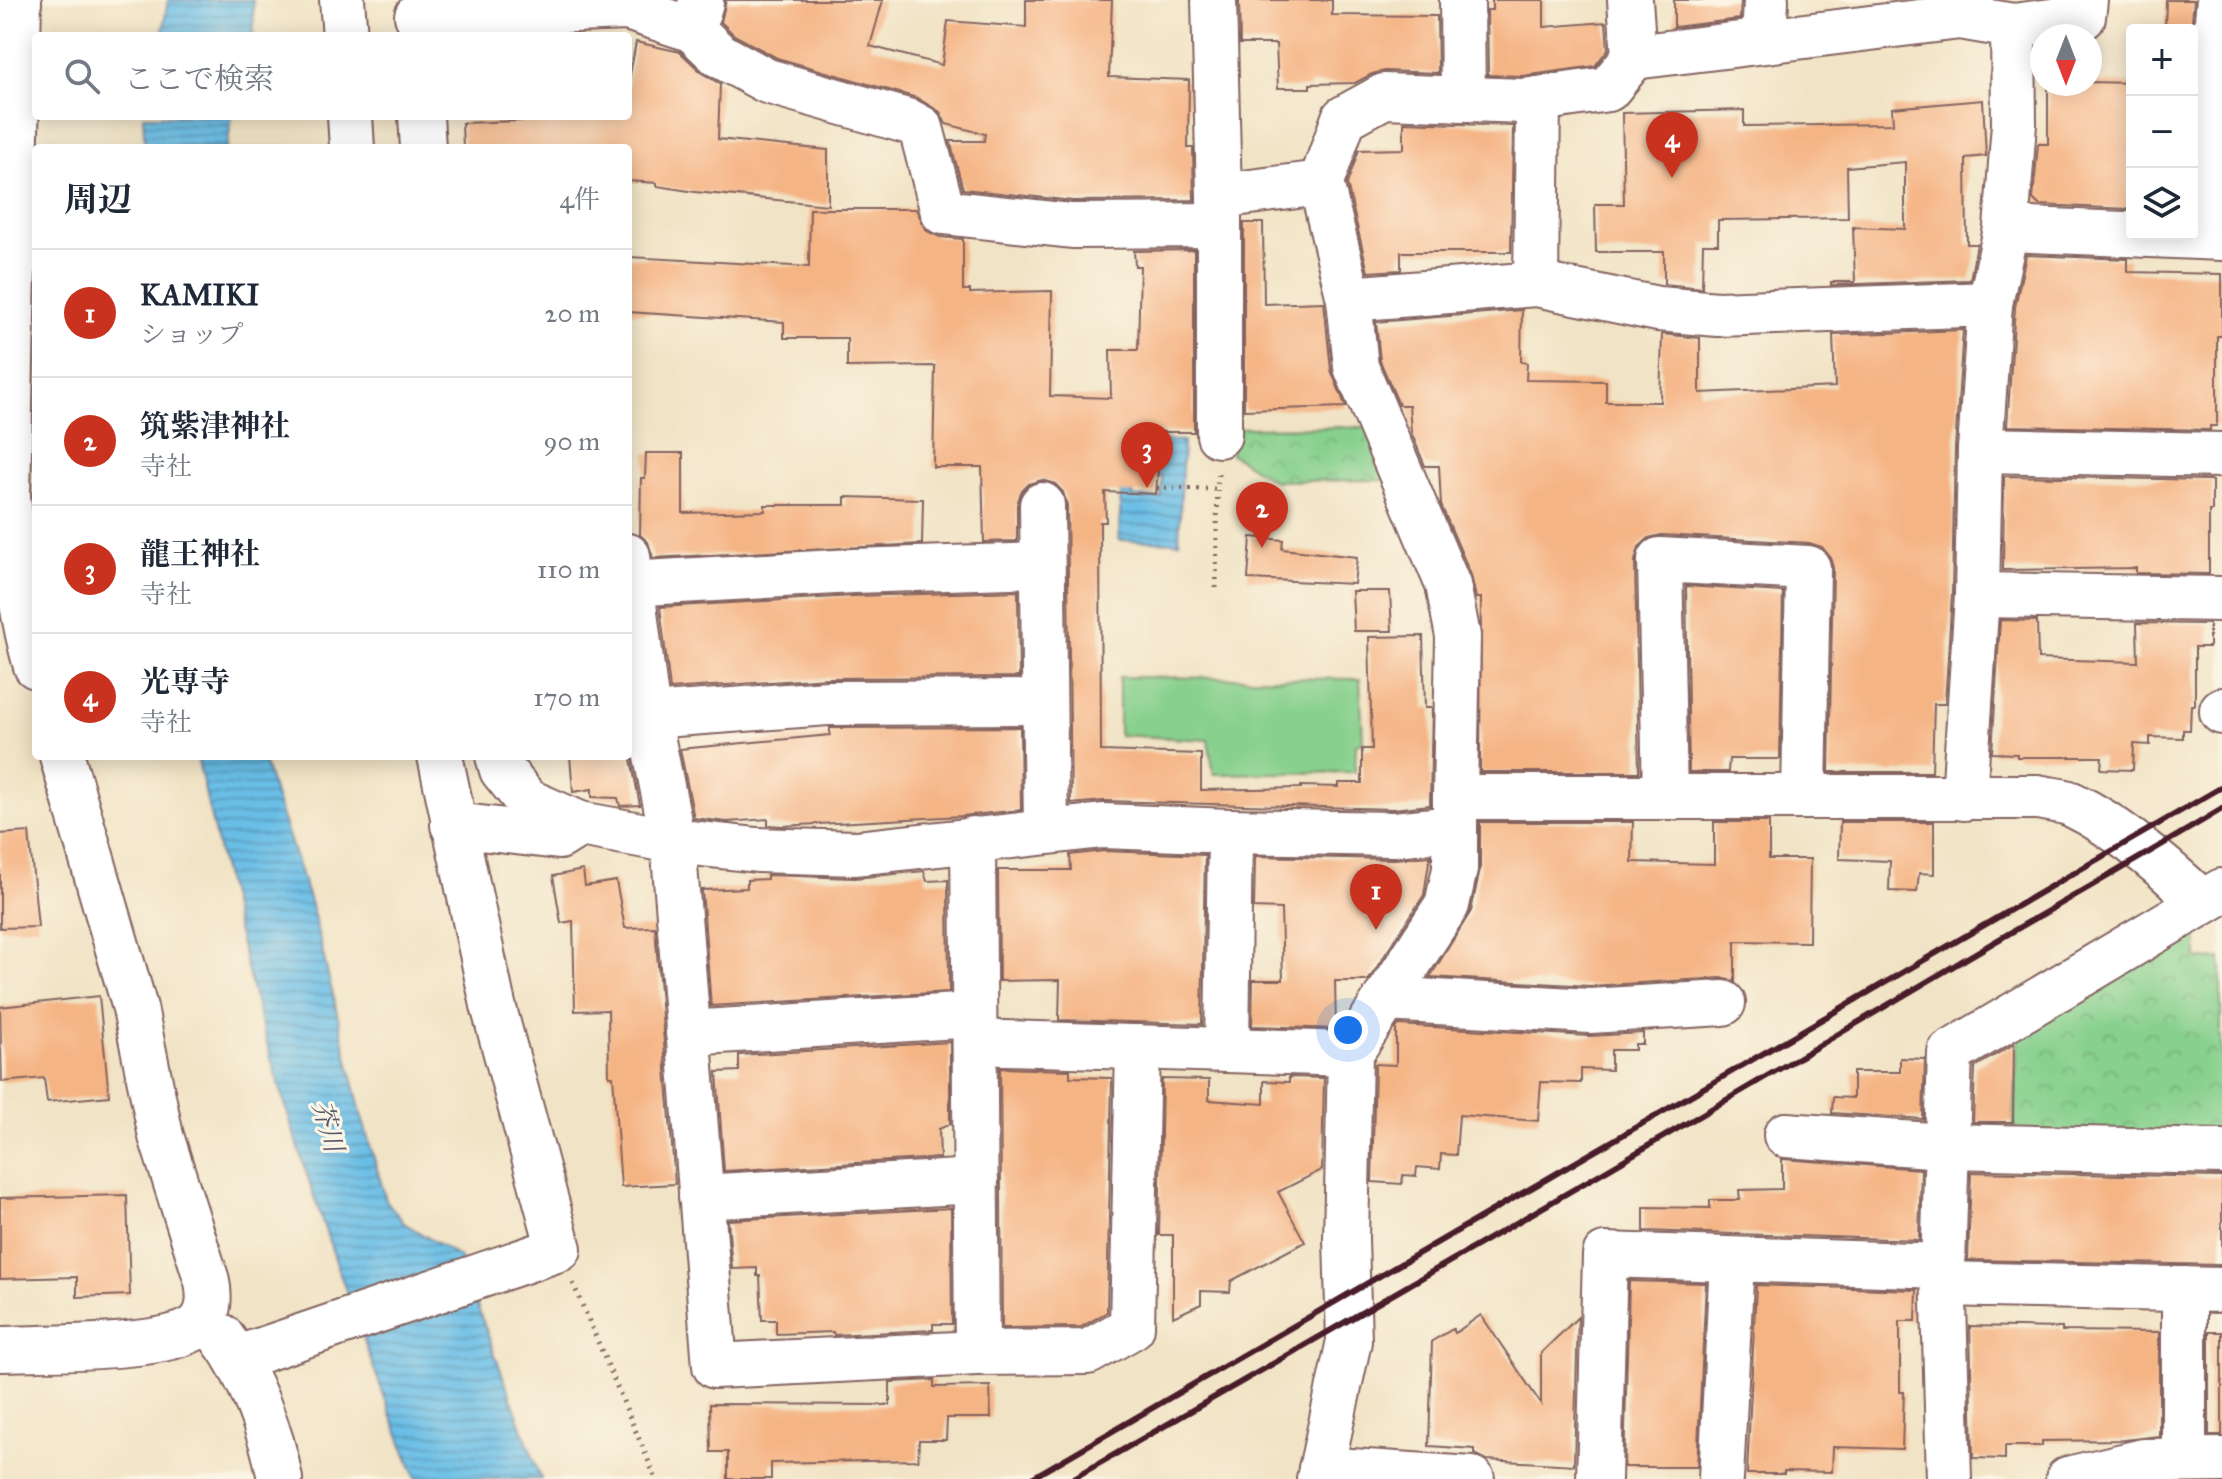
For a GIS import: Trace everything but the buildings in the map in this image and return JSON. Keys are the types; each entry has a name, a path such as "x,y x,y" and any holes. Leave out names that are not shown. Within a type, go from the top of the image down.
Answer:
{"street":[{"path":"19,0 8,497 17,578 32,647"},
{"path":"342,0 345,32"},
{"path":"1214,0 1219,210 1219,435"},
{"path":"1462,0 1463,99"},
{"path":"1630,0 1634,57"},
{"path":"2006,229 2222,238 2203,155 2219,0"},
{"path":"416,17 490,7 627,4 697,15 719,55 767,81 910,122 921,128 943,212 1072,226 1219,210 1321,183"},
{"path":"1472,1479 1320,1474 1349,1341 1346,1239 1350,1054 1447,905 1455,869 1458,636 1448,585 1356,367 1349,299 1321,183 1344,118 1384,96 1524,101 1608,89 1634,57 1765,21 1960,17 2013,26 2084,9"},
{"path":"1964,798 1990,304 2006,229 2014,124 2013,26"},
{"path":"1536,284 1538,99"},
{"path":"350,120 352,144"},
{"path":"421,120 423,144"},
{"path":"1349,299 1536,284 1658,309 1718,314 1990,304"},
{"path":"1980,450 2222,455"},
{"path":"1042,505 1046,830"},
{"path":"1665,797 1660,560 1808,568 1804,797"},
{"path":"632,574 1042,565"},
{"path":"632,590 648,716 673,841 715,1366 977,1353 1088,1352 1132,1327 1138,1047"},
{"path":"1977,595 2222,599"},
{"path":"648,716 828,703 1043,702"},
{"path":"0,1349 168,1338 195,1328 205,1315 209,1301 207,1281 161,1136 135,1008 63,760"},
{"path":"250,1354 554,1251 493,1005 441,760"},
{"path":"499,760 502,770 527,801 580,824 673,841 757,850 856,853 1103,826 1394,834 1454,812 1665,797 2038,797 2073,804 2169,871 2212,896 1950,1053 1943,1275 1949,1479"},
{"path":"453,825 559,837 580,824"},
{"path":"1227,1050 1230,831"},
{"path":"973,839 977,1353"},
{"path":"1385,999 1590,1011 1723,1003"},
{"path":"688,1033 975,1028 1138,1047 1350,1054"},
{"path":"1786,1135 1945,1146 2222,1152"},
{"path":"701,1197 976,1181"},
{"path":"1599,1479 1605,1255 1732,1260 2203,1290 2203,1460 2144,1461 2068,1479"},
{"path":"1721,1479 1732,1260"},
{"path":"205,1315 250,1354 280,1479"}],"path":[{"path":"1216,588 1219,435"},
{"path":"1159,488 1218,489"},
{"path":"554,1251 656,1479"}],"green space":[{"path":"1367,427 1390,480 1274,481 1231,454 1231,428"},
{"path":"1119,677 1360,679 1363,742 1356,744 1355,772 1214,774 1208,740 1119,735"},
{"path":"2197,930 2197,959 2221,959 2221,1147 2013,1142 2018,1038"}],"water":[{"path":"168,0 253,0 254,32 163,32"},
{"path":"143,120 231,120 228,144 145,144"},
{"path":"1123,439 1183,441 1179,542 1119,540","holes":["1134,476 1162,477 1161,498 1133,497"]},
{"name":"芥川","path":"198,760 263,760 312,908 361,1114 386,1200 404,1223 459,1257 541,1479 416,1479 304,1166 261,1023"}],"railway":[{"path":"1030,1479 2222,787"},
{"path":"1072,1479 2222,809"}],"place":[{"name":"光専寺","path":"1672,178"},
{"name":"龍王神社","path":"1147,488"},
{"name":"筑紫津神社","path":"1262,548"},
{"name":"KAMIKI","path":"1376,930"}]}
